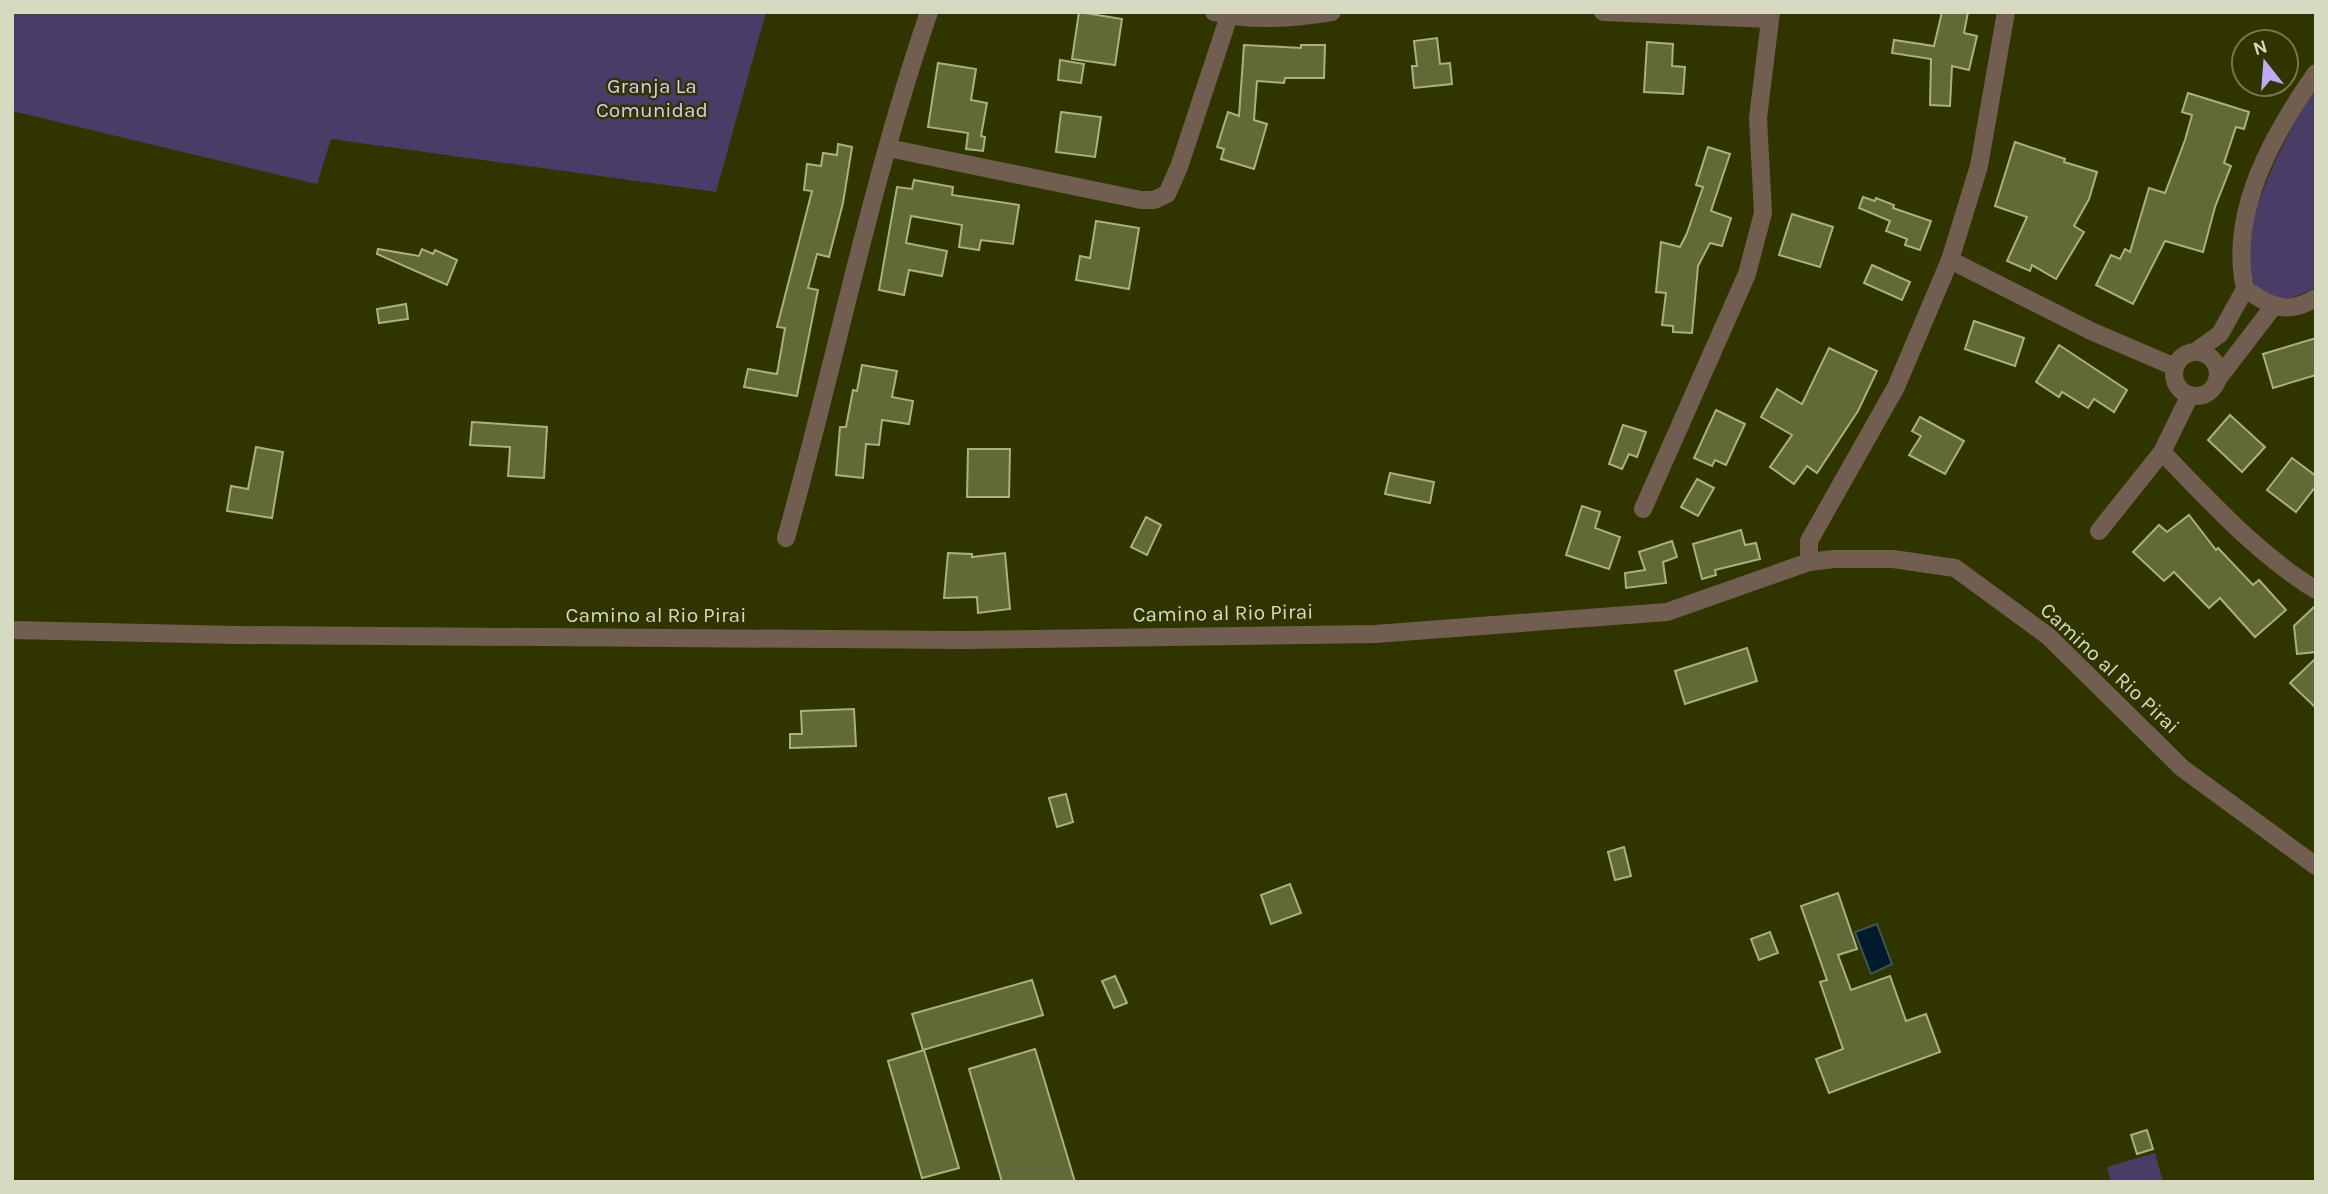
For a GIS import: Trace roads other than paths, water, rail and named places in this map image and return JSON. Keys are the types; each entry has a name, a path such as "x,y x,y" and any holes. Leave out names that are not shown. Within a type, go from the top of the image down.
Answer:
{"street":[{"path":"786,538 888,148 929,12"},
{"path":"888,148 1141,200 1154,200 1167,194 1179,167 1221,14 1294,18 1332,12"},
{"path":"1603,12 1770,15 1758,118 1763,213 1747,274 1643,509"},
{"path":"1809,562 1809,541 1896,387 1950,260 1979,166 2006,12"},
{"path":"2273,307 2209,391 2196,396 2183,392 2175,381 2175,367 2182,356 2195,352 2220,334 2245,289 2240,268 2240,245 2249,204 2262,167 2296,102 2316,73"},
{"path":"1950,260 2091,331 2175,367"},
{"path":"2245,289 2273,307 2302,307 2316,299"},
{"path":"2195,352 2208,355 2213,360 2218,373 2217,380"},
{"path":"2099,531 2162,452 2190,395"},
{"path":"2162,452 2237,528 2295,578 2316,590"},
{"name":"Camino al Rio Pirai","path":"12,630 262,635 964,640 1375,634 1667,612 1809,562 1834,559 1893,559 1955,568 2048,636 2182,768 2316,866"}],"water":[{"path":"1877,924 1892,964 1871,974 1855,932"}],"park label":[{"name":"Granja La Comunidad","path":"652,98"}]}
